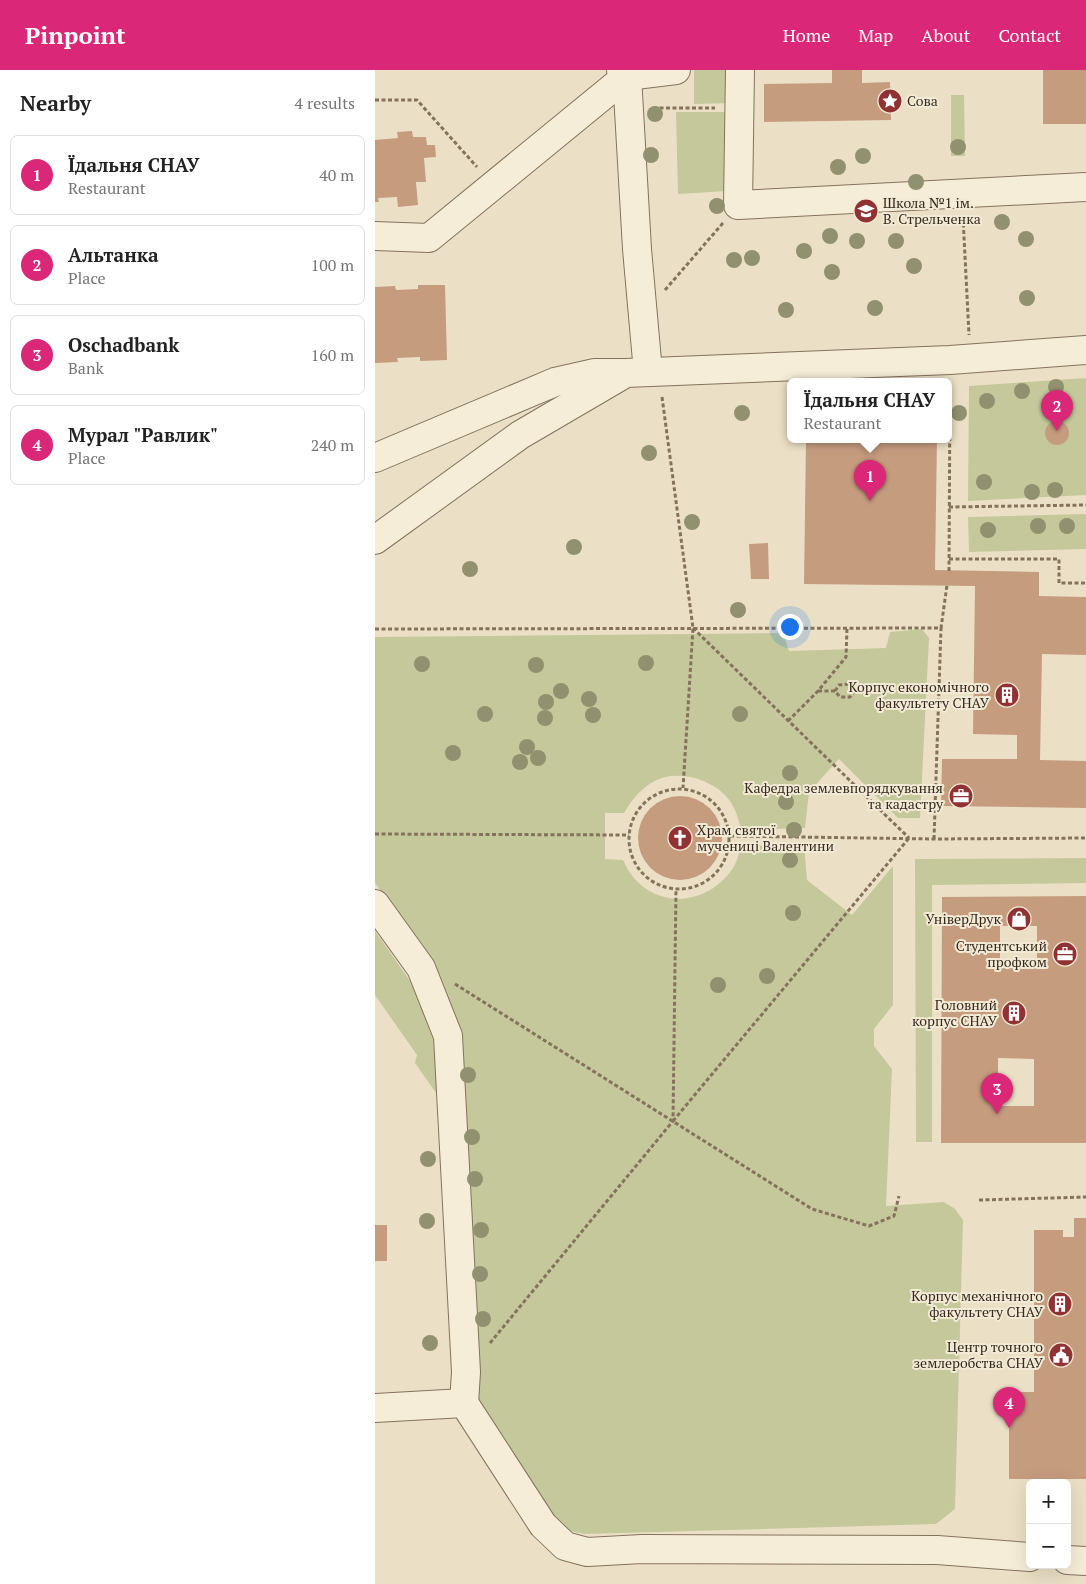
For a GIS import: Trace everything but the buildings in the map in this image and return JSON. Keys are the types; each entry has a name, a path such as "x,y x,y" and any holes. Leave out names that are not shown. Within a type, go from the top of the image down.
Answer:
{"lane":[{"path":"375,236 429,238 624,73 676,70"},
{"path":"740,70 738,205 1086,187"},
{"path":"624,73 629,109 643,316 637,372"},
{"path":"375,458 555,382 595,373 960,359 1086,350"},
{"path":"375,540 520,436 637,372"},
{"path":"375,904 421,968 448,1036 466,1372 465,1403 543,1525 565,1546 587,1552 642,1550 937,1550 1026,1557"},
{"path":"375,1408 465,1403"},
{"path":"1071,1560 1086,1561"}],"path":[{"path":"375,100 417,100 493,185"},
{"path":"629,109 740,108"},
{"path":"949,571 949,507 960,359 962,194"},
{"path":"643,316 738,205"},
{"path":"637,372 663,399 693,628 683,788"},
{"path":"949,507 1086,505"},
{"path":"949,559 1059,559 1059,583 1086,583"},
{"path":"934,839 941,628 947,585"},
{"path":"693,628 909,838"},
{"path":"788,720 818,691 846,657 847,628"},
{"path":"375,629 941,628"},
{"path":"835,691 839,685 850,684 855,691"},
{"path":"835,691 840,697 850,697 855,691 939,689"},
{"path":"818,691 835,691"},
{"path":"683,788 697,791 710,798 720,809 727,822 730,836 729,850 723,864 715,875 703,883 690,888 676,889 661,886 647,878 636,866 630,851 629,835 632,820 641,806 653,796 667,790 683,788"},
{"path":"375,834 629,835"},
{"path":"730,836 934,839 1086,838"},
{"path":"466,1372 909,838"},
{"path":"673,1122 676,889"},
{"path":"454,983 812,1209 869,1226 894,1216 899,1196"},
{"path":"979,1200 1086,1197"}],"green space":[{"path":"694,70 732,70 731,103 694,104"},
{"path":"951,95 964,95 965,156 951,156"},
{"path":"676,112 728,112 728,191 678,194"},
{"path":"1086,378 1086,495 968,501 969,386"},
{"path":"1086,514 1086,549 969,552 968,517"},
{"path":"922,629 929,638 920,818 898,818 839,759 809,792 805,828 741,830 734,808 723,793 715,787 695,778 673,776 653,782 644,788 624,813 605,813 605,859 623,860 633,877 645,888 658,895 671,898 685,898 699,895 712,889 723,880 734,866 741,846 804,845 807,880 852,915 893,866 893,1005 874,1029 874,1046 892,1069 886,1206 944,1202 955,1209 963,1220 955,1509 936,1524 585,1534 569,1531 553,1517 487,1420 476,1393 456,1031 446,992 432,961 375,883 375,637 783,633 789,651 886,648 890,632"},
{"path":"1086,858 1086,883 932,885 932,1142 916,1142 915,859"},
{"path":"375,931 422,998 439,1045 444,1104 415,1063 417,1055 375,995"}],"place":[{"name":"Сова","path":"890,101"},
{"name":"Школа №1 ім. В. Стрельченка","path":"866,211"},
{"name":"Альтанка","path":"1057,431"},
{"name":"Їдальня СНАУ","path":"870,501"},
{"name":"Корпус економічного факультету СНАУ","path":"1007,695"},
{"name":"Кафедра землевпорядкування та кадастру","path":"961,796"},
{"name":"Храм святої мучениці Валентини","path":"680,838"},
{"name":"УніверДрук","path":"1019,919"},
{"name":"Студентський профком","path":"1065,954"},
{"name":"Головний корпус СНАУ","path":"1014,1013"},
{"name":"Oschadbank","path":"997,1114"},
{"name":"Корпус механічного факультету СНАУ","path":"1060,1304"},
{"name":"Центр точного землеробства СНАУ","path":"1061,1355"},
{"name":"Мурал \"Равлик\"","path":"1009,1428"}]}
